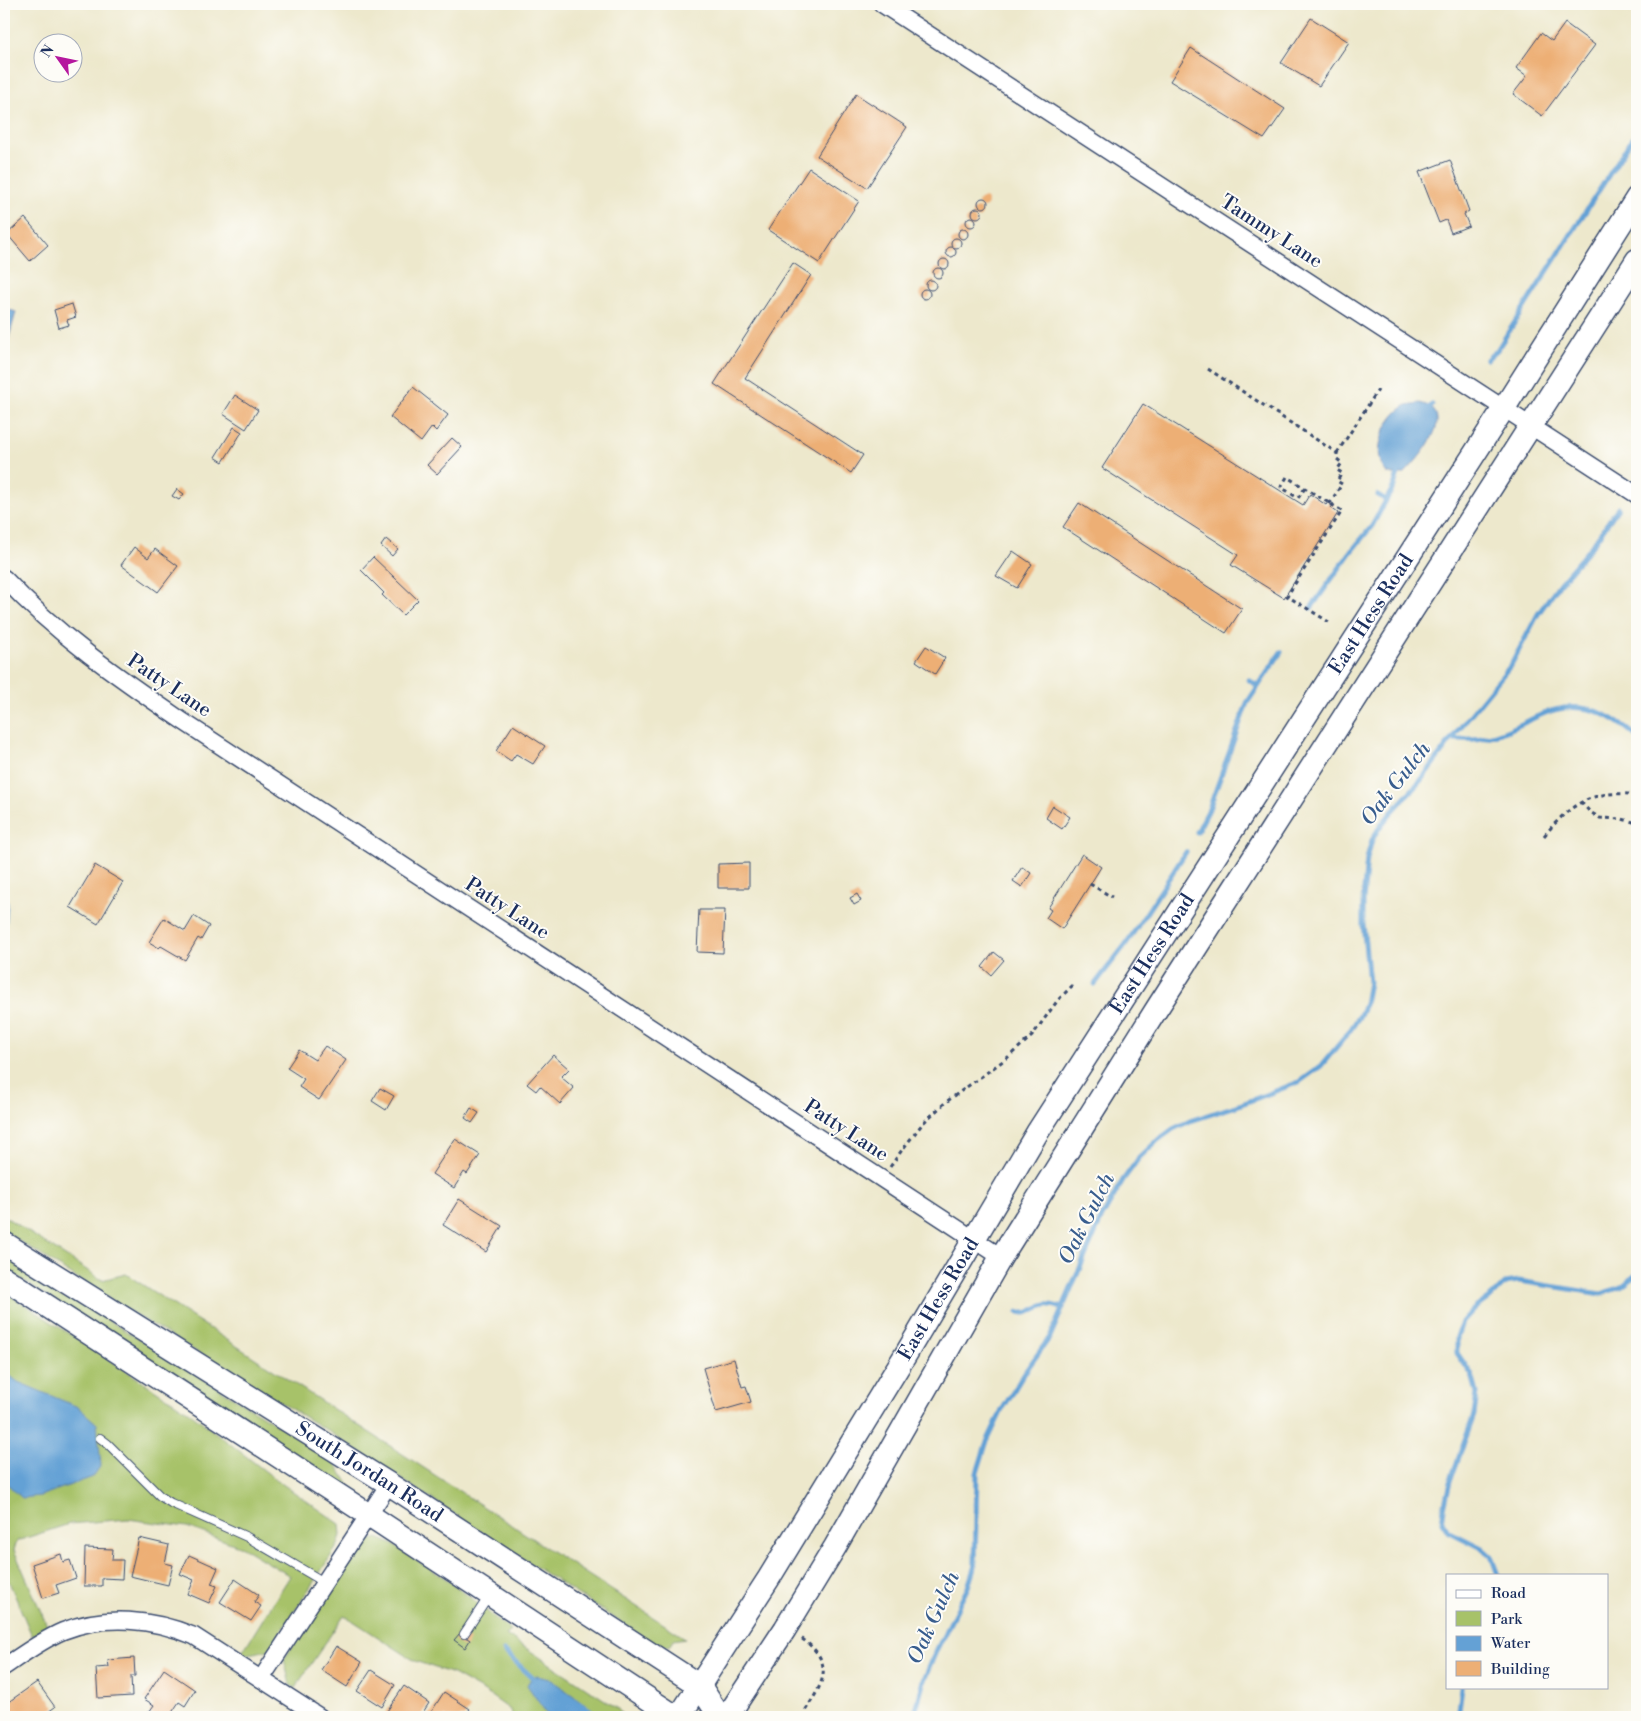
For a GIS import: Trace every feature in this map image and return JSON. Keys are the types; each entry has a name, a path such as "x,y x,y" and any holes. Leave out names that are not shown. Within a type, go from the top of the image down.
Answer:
{"main road":[{"name":"East Hess Road","path":"678,1717 770,1578 1037,1133 1637,198"},
{"name":"East Hess Road","path":"727,1717 785,1629 835,1547 1000,1257 1156,1010 1637,260"},
{"name":"South Jordan Road","path":"4,1244 389,1484 700,1686 720,1717"},
{"name":"South Jordan Road","path":"4,1278 678,1717"}],"street":[{"name":"Tammy Lane","path":"882,4 1637,494"},
{"name":"Patty Lane","path":"4,578 60,632 158,705 1000,1257"},
{"path":"261,1679 389,1484"},
{"path":"4,1667 37,1645 62,1632 85,1624 123,1620 149,1623 178,1630 209,1644 320,1717"}],"lane":[{"path":"100,1438 160,1496 171,1503 247,1537 324,1582"},
{"path":"464,1634 490,1594"}],"path":[{"path":"1208,369 1337,453"},
{"path":"1329,505 1342,484 1337,481 1342,473 1338,470 1342,463 1337,459 1337,453 1378,390"},
{"path":"1305,488 1298,498 1281,487 1287,477 1305,488 1329,505 1342,511 1287,596 1329,622"},
{"path":"1544,836 1556,821 1581,802 1598,795 1622,792 1637,794"},
{"path":"1581,802 1590,812 1600,818 1637,822"},
{"path":"1090,884 1112,897"},
{"path":"882,1180 923,1123 946,1102 1007,1058 1032,1036 1058,1000 1073,985"},
{"path":"785,1629 812,1646 824,1663 824,1672 819,1687 800,1717"}],"green space":[{"path":"4,1216 102,1280 126,1274 685,1638 673,1640 669,1647 652,1643 326,1430 98,1292 4,1231"},
{"path":"4,1256 325,1454 336,1464 351,1489 349,1493 4,1268"},
{"path":"4,1291 189,1412 278,1481 340,1524 341,1535 338,1545 269,1650 241,1654 290,1576 242,1547 187,1527 128,1519 69,1524 17,1541 14,1550 48,1628 32,1636 4,1570"},
{"path":"378,1538 392,1544 451,1582 511,1631 506,1635 617,1708 624,1717 514,1717 509,1709 485,1692 453,1674 415,1661 344,1615 295,1688 290,1685 284,1659 358,1548 365,1542"}],"water":[{"path":"4,308 16,312 8,341 4,339"},
{"path":"1420,403 1431,408 1436,415 1437,425 1433,435 1428,445 1404,474 1388,474 1382,467 1379,448 1385,428 1397,412 1405,406"},
{"path":"4,1371 18,1382 78,1407 97,1424 101,1465 93,1477 40,1496 22,1498 4,1481"},
{"path":"537,1676 550,1679 603,1717 549,1717 527,1685 530,1680"}],"building":[{"path":"1311,18 1349,42 1319,86 1281,63"},
{"path":"1565,23 1595,45 1542,116 1513,94 1527,76 1516,68 1541,33 1552,41"},
{"path":"1191,48 1285,109 1264,139 1170,81"},
{"path":"856,94 907,127 867,188 817,156"},
{"path":"1450,160 1469,211 1464,214 1469,226 1451,233 1446,220 1439,223 1419,172"},
{"path":"809,168 859,201 819,263 768,230"},
{"path":"983,198 988,203 983,208 978,203"},
{"path":"975,208 979,208 982,213 979,218 975,218 972,215 972,211"},
{"path":"971,217 976,222 971,227 966,222"},
{"path":"25,218 48,245 30,261 7,234"},
{"path":"963,229 968,234 963,239 958,234"},
{"path":"956,238 961,243 956,248 951,243"},
{"path":"951,247 956,252 951,257 946,252"},
{"path":"944,259 949,264 944,269 939,264"},
{"path":"793,263 811,275 745,378 863,455 851,473 714,384"},
{"path":"938,268 943,273 938,278 933,273"},
{"path":"931,280 936,285 931,290 926,285"},
{"path":"925,289 930,294 925,299 920,294"},
{"path":"72,304 76,317 67,320 69,325 59,328 54,310"},
{"path":"413,387 448,415 436,431 432,427 421,442 390,417"},
{"path":"235,395 258,410 246,429 223,414"},
{"path":"1143,404 1303,505 1310,494 1326,505 1329,501 1334,504 1331,508 1338,513 1284,598 1231,565 1238,555 1102,468"},
{"path":"234,427 242,432 223,462 215,457"},
{"path":"452,438 462,447 437,474 427,465"},
{"path":"177,489 184,494 179,500 172,496"},
{"path":"1079,503 1242,609 1226,633 1063,527"},
{"path":"386,539 398,549 392,556 381,546"},
{"path":"134,547 148,558 155,549 178,566 158,592 121,565"},
{"path":"1013,551 1032,564 1017,588 996,576"},
{"path":"373,557 418,600 403,615 382,595 384,593 361,570"},
{"path":"926,646 945,658 935,674 916,661"},
{"path":"513,725 545,746 533,764 516,754 511,761 496,751"},
{"path":"1053,806 1070,817 1062,829 1046,818"},
{"path":"1082,854 1101,867 1062,929 1046,918 1051,910 1048,908"},
{"path":"749,863 749,888 718,888 718,864"},
{"path":"95,865 123,882 98,924 70,907"},
{"path":"1022,867 1031,873 1022,887 1013,881"},
{"path":"857,894 861,901 854,905 850,898"},
{"path":"699,910 725,910 723,953 697,952"},
{"path":"194,916 209,926 201,940 198,938 185,960 161,946 159,948 149,942 164,918 185,931"},
{"path":"994,952 1004,960 991,975 982,967"},
{"path":"325,1046 346,1060 319,1100 299,1087 304,1079 287,1068 299,1050 315,1060"},
{"path":"553,1055 569,1069 561,1077 574,1088 560,1104 540,1086 536,1091 527,1084"},
{"path":"380,1088 394,1096 386,1110 372,1101"},
{"path":"471,1108 479,1113 472,1123 465,1118"},
{"path":"455,1139 480,1155 467,1174 464,1172 454,1188 432,1174"},
{"path":"459,1199 502,1226 486,1252 443,1225"},
{"path":"734,1359 742,1387 746,1386 751,1402 716,1412 703,1368"},
{"path":"139,1538 169,1545 165,1563 173,1565 168,1585 130,1576"},
{"path":"85,1548 113,1549 112,1560 123,1560 122,1579 102,1578 102,1586 84,1586"},
{"path":"61,1554 63,1562 70,1560 76,1578 56,1585 59,1593 43,1598 32,1564"},
{"path":"189,1555 218,1568 211,1584 217,1586 209,1603 188,1594 194,1580 180,1574"},
{"path":"235,1579 259,1595 254,1602 261,1606 251,1621 220,1602"},
{"path":"460,1633 470,1640 465,1648 454,1640"},
{"path":"336,1646 362,1662 347,1687 321,1670"},
{"path":"134,1658 135,1676 131,1676 132,1696 98,1698 96,1668 109,1667 108,1660"},
{"path":"164,1669 195,1690 185,1706 179,1702 169,1717 157,1717 149,1712 154,1705 144,1699"},
{"path":"371,1670 395,1685 382,1707 357,1691"},
{"path":"37,1682 55,1707 41,1717 11,1717 4,1705"},
{"path":"404,1686 429,1703 420,1717 383,1717"},
{"path":"444,1692 470,1709 464,1717 428,1717"}],"waterway":[{"path":"1487,359 1497,350 1637,131"},
{"path":"1426,412 1432,405"},
{"path":"1311,608 1350,553 1372,526 1394,486 1399,470"},
{"path":"1378,495 1386,500"},
{"name":"Oak Gulch","path":"914,1717 924,1680 937,1649 968,1587 975,1565 977,1473 986,1444 1002,1410 1025,1372 1050,1337 1102,1217 1123,1180 1139,1158 1173,1129 1190,1121 1299,1082 1321,1066 1349,1032 1365,1004 1369,982 1363,924 1363,900 1367,858 1372,840 1390,814 1421,780 1466,720 1511,665 1538,614 1560,583 1591,547 1618,508"},
{"path":"1197,832 1209,809 1247,703 1281,652"},
{"path":"1249,680 1258,686"},
{"name":"Oak Gulch","path":"1452,739 1489,737 1550,711 1564,708 1590,709 1602,713 1614,719 1637,737"},
{"path":"1095,984 1126,944 1186,852"},
{"path":"4,896 6,904 4,930"},
{"path":"1498,1574 1491,1556 1482,1548 1448,1531 1442,1522 1450,1482 1474,1415 1477,1393 1472,1375 1457,1353 1457,1337 1462,1322 1475,1308 1492,1296 1505,1283 1519,1281 1601,1294 1621,1287 1637,1275"},
{"path":"1018,1312 1025,1313 1048,1305 1063,1308"},
{"path":"504,1651 537,1682"},
{"path":"1458,1717 1462,1688"}]}
